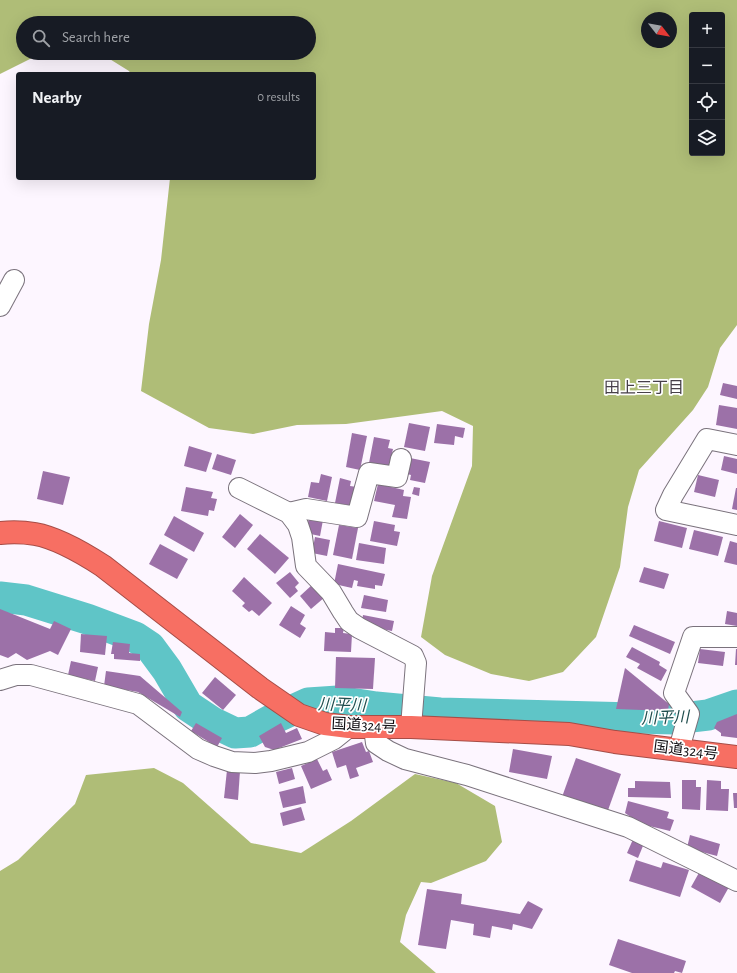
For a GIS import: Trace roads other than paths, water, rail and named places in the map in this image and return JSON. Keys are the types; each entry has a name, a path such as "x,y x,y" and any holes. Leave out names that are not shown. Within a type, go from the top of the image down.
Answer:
{"highway":[{"name":"国道324号","path":"0,533 13,532 35,534 80,551 103,566 260,688 299,715 325,724 349,727 411,727 569,734 615,742 737,757"}],"street":[{"path":"0,306 14,280"},
{"path":"737,445 707,439 673,495 666,510 737,525"},
{"path":"289,513 306,509 356,517 369,473 398,476 401,459"},
{"path":"239,488 289,513 298,525 302,537 306,566 331,592 349,621 359,628 413,656 416,663 411,727"},
{"path":"679,749 689,714 674,693 693,637 737,637"},
{"path":"0,680 16,675 31,675 138,704 198,749 232,762 260,763 308,752 334,739 349,727"},
{"path":"374,728 376,743 388,751 405,759 467,774 628,827 737,882"}],"waterway":[{"name":"川平川","path":"0,597 26,600 87,619 135,637 150,647 167,670 188,706 212,722 235,733 250,732 271,720 308,703 338,701 376,707 440,713 674,719 708,715 737,705"}],"district":[{"name":"田上三丁目","path":"644,387"}]}
